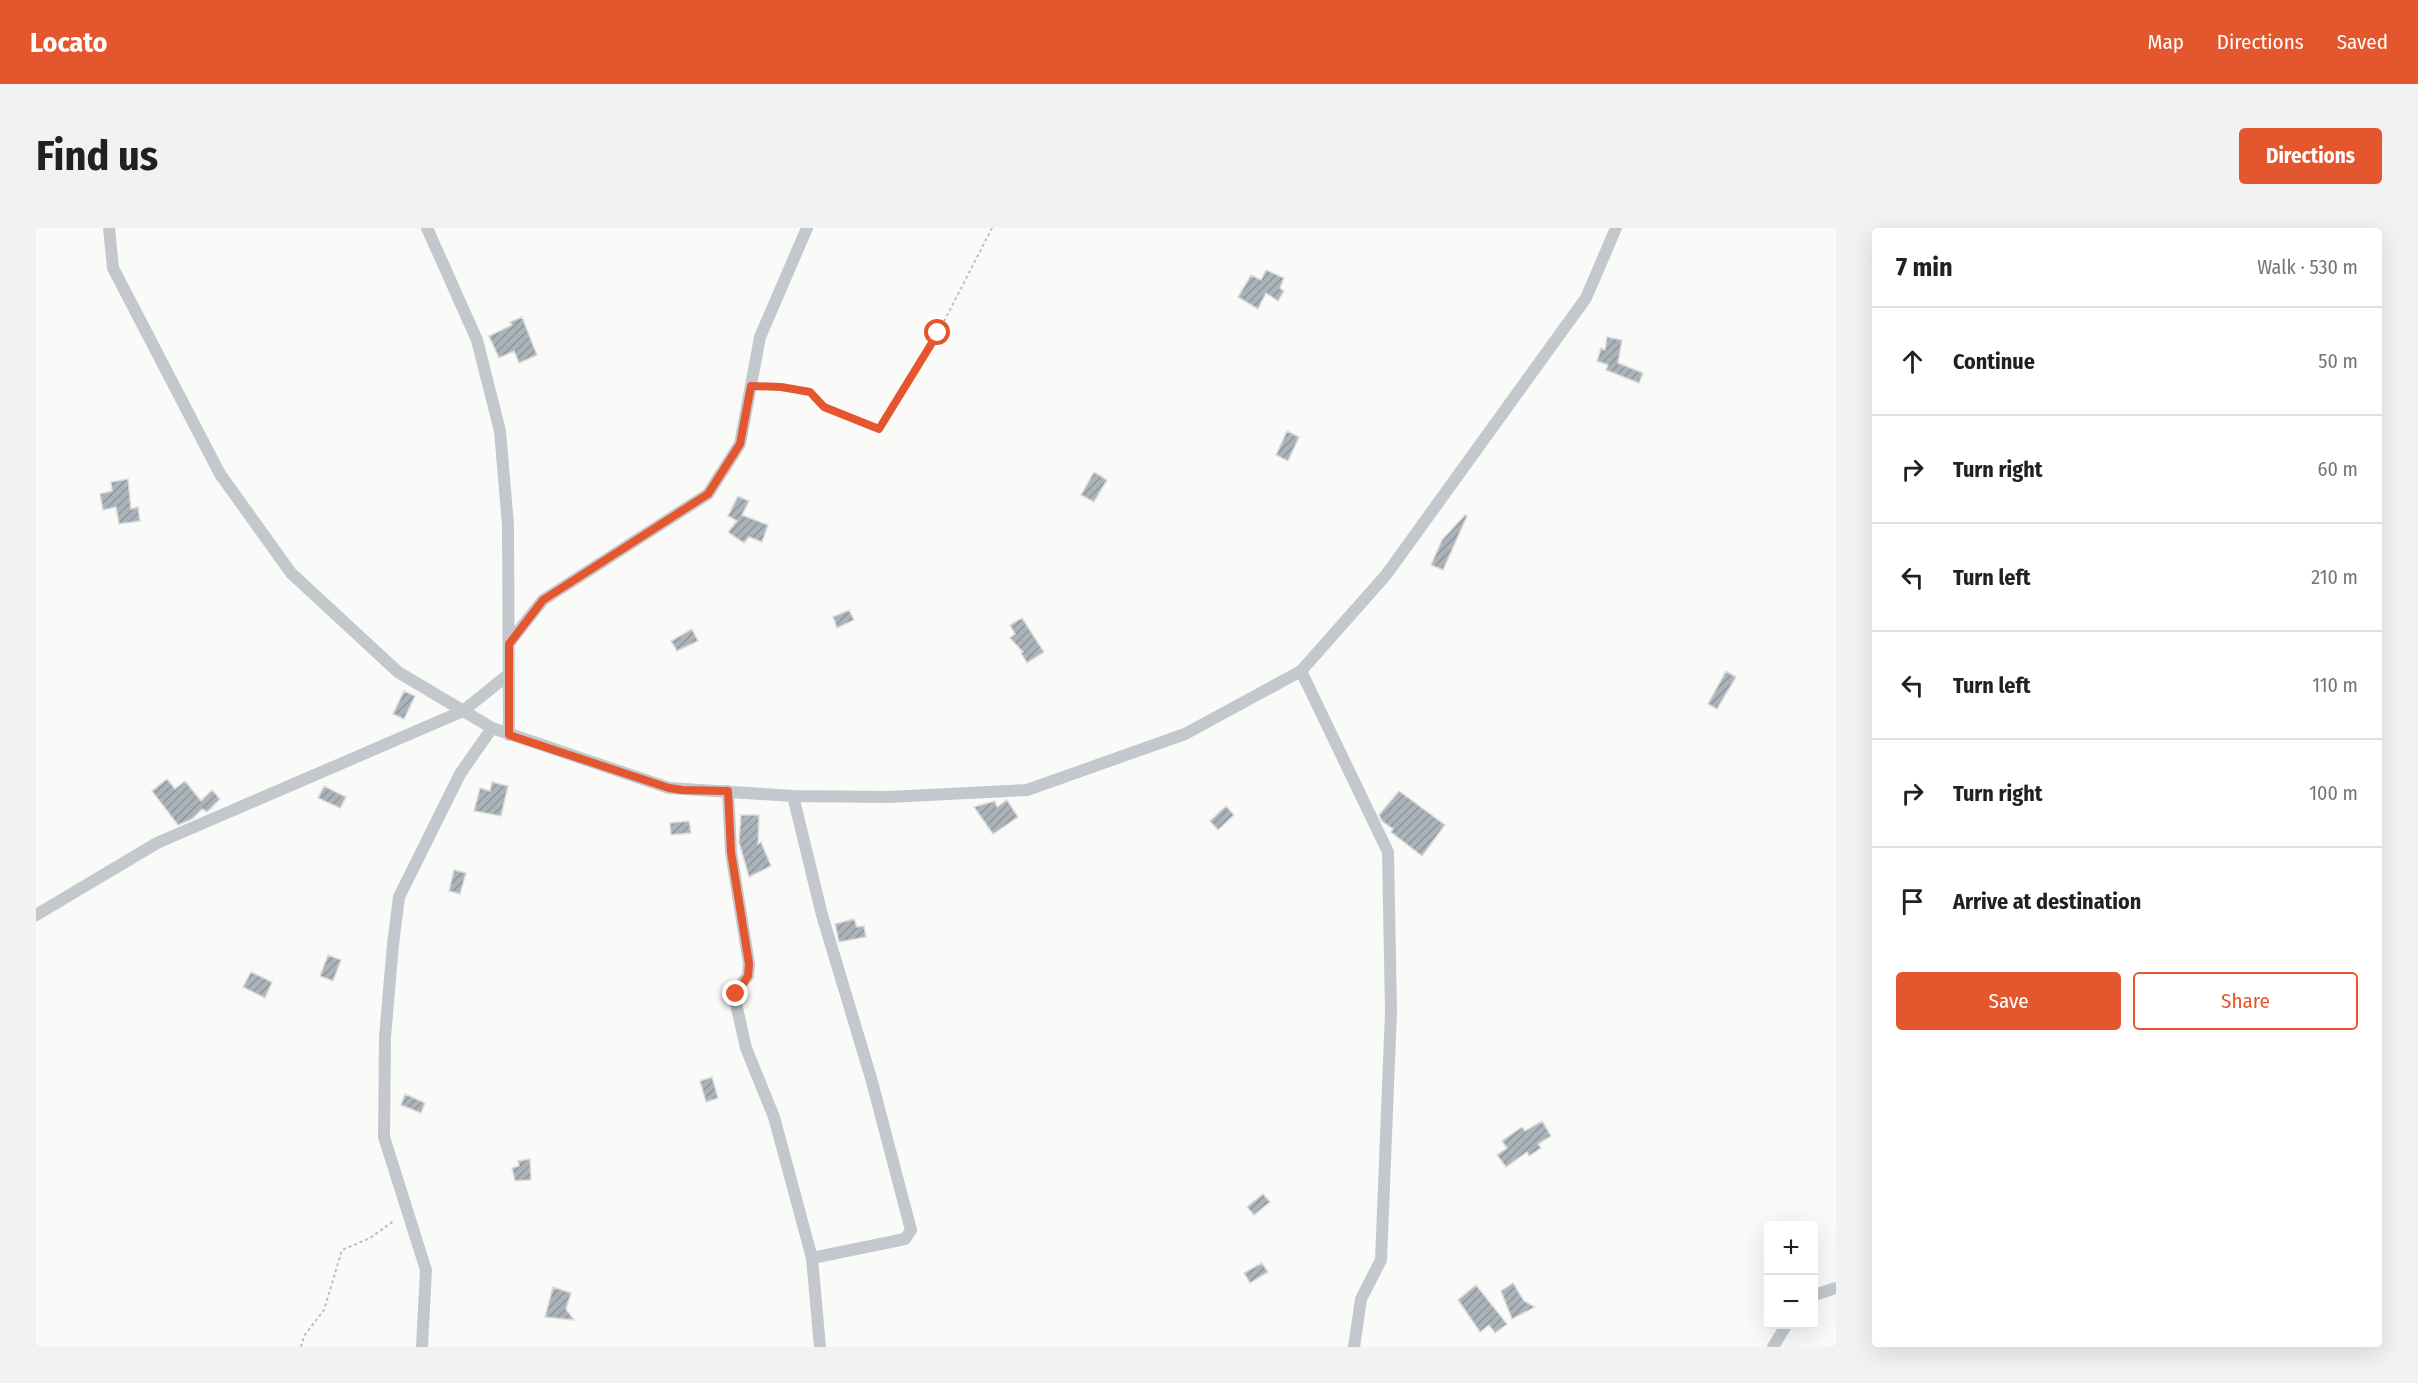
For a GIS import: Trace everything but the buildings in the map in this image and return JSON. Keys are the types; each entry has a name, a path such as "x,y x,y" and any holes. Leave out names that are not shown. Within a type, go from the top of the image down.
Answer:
{"street":[{"path":"109,228 113,268 220,474 291,573 398,672 492,728 669,788 793,796 888,797 1027,790 1185,734 1301,671 1386,575 1586,298 1616,228"},
{"path":"427,228 477,340 500,431 508,525 509,735"},
{"path":"509,644 543,600 708,494 740,444 760,337 807,228"},
{"path":"1301,671 1388,852 1391,1012 1381,1260 1361,1299 1354,1347"},
{"path":"36,915 157,843 463,711 509,674"},
{"path":"422,1347 426,1270 384,1137 385,1037 399,897 460,774 492,728"},
{"path":"728,791 731,852 749,964 748,976 737,989 735,999 746,1048 774,1117 812,1258 820,1347"},
{"path":"793,796 822,915 871,1078 911,1230 905,1239 812,1258"},
{"path":"1818,1294 1836,1288"},
{"path":"1773,1347 1784,1329"}],"path":[{"path":"751,386 781,387 810,392 824,407 879,429 938,333 992,228"},
{"path":"300,1347 304,1336 324,1310 342,1250 370,1238 408,1212"}],"route":[{"path":"736,994 737,989 748,976 749,964 731,852 728,791 669,788 509,735 509,644 543,600 708,494 740,444 751,386 781,387 810,392 824,407 879,429 938,333"}]}
